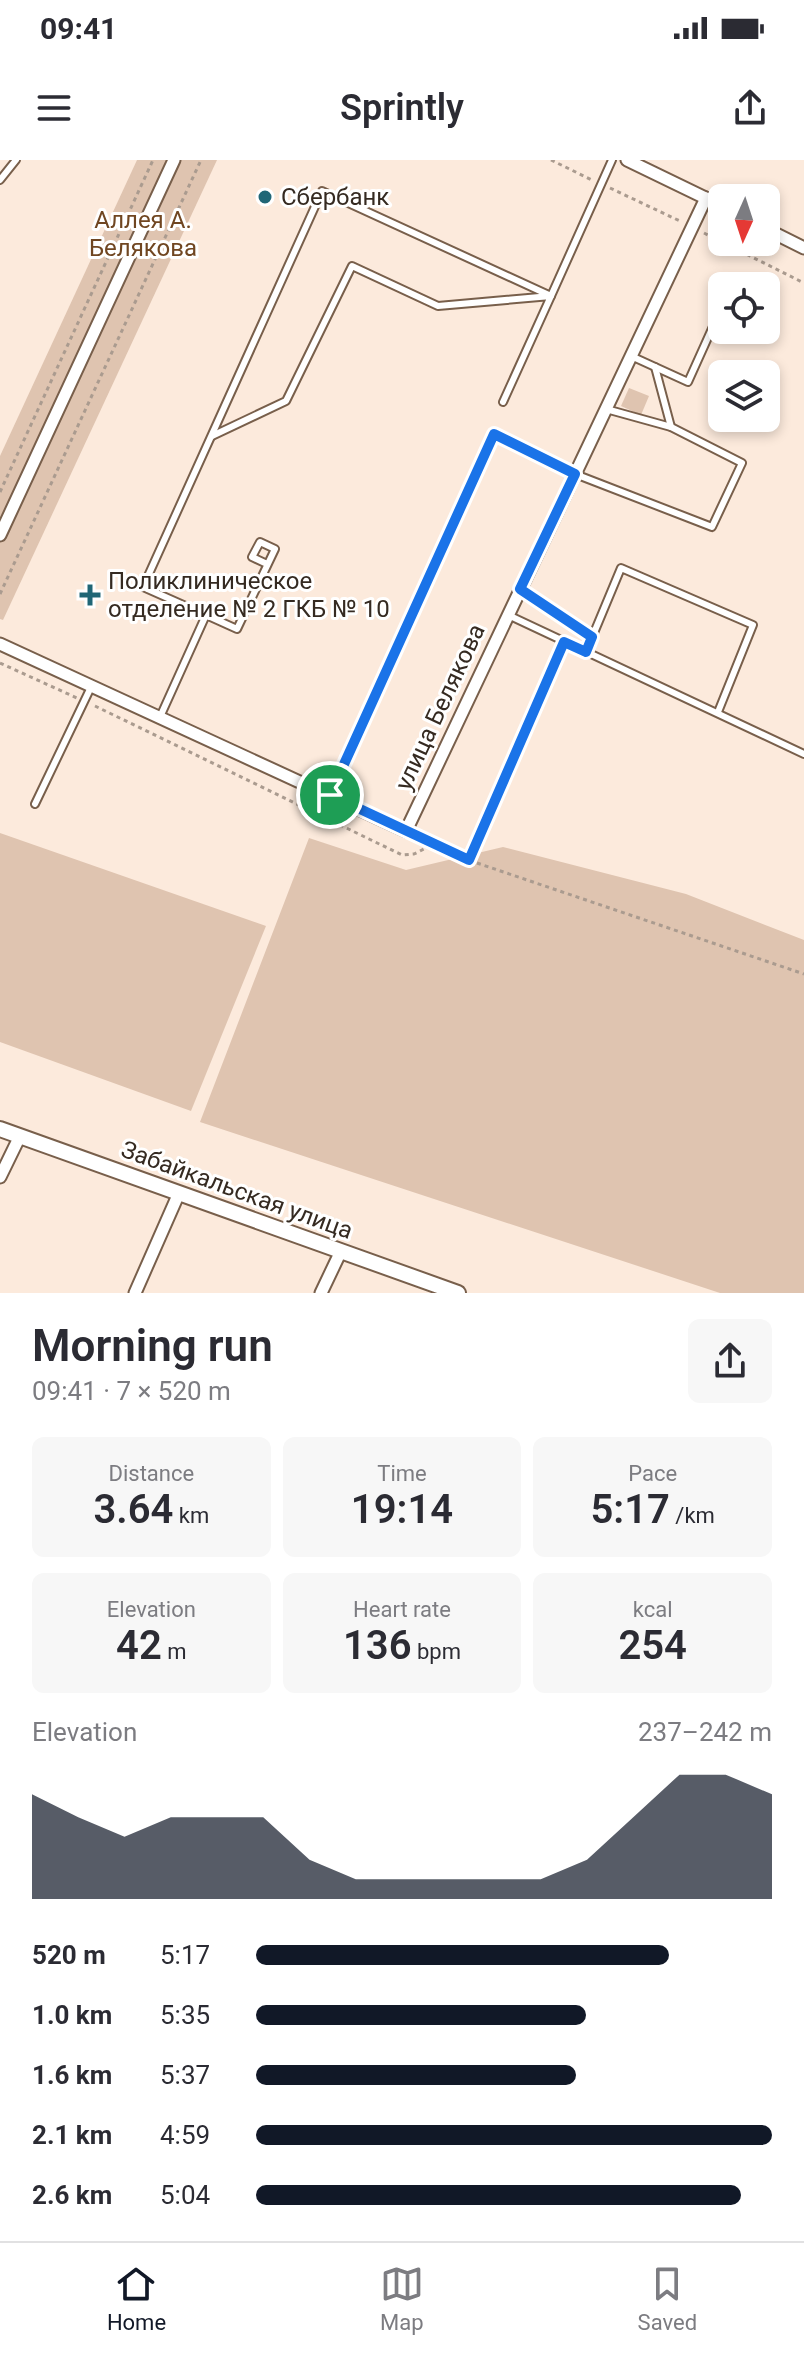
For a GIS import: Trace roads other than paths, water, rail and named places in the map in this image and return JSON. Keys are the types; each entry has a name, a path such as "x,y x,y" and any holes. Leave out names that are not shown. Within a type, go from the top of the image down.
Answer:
{"street":[{"path":"0,535 174,160"},
{"path":"627,160 706,198"},
{"name":"улица Белякова","path":"406,831 706,198"},
{"path":"780,236 804,248"},
{"path":"0,644 406,831"},
{"name":"Забайкальская улица","path":"0,1129 458,1293"},
{"path":"0,1177 20,1136"},
{"path":"135,1293 179,1193"},
{"path":"321,1293 341,1251"}],"lane":[{"path":"0,180 16,160"},
{"path":"503,402 612,160"},
{"path":"267,564 237,629 143,587 322,191 551,296"},
{"path":"212,436 286,401 352,266 438,306 551,296"},
{"path":"631,356 688,382 708,338"},
{"path":"655,367 671,427"},
{"path":"330,795 494,434 575,474 712,527 742,463 671,427 606,409"},
{"path":"586,652 621,568 753,625 718,712"},
{"path":"520,589 592,637"},
{"path":"160,717 206,615"},
{"path":"508,615 804,754"},
{"path":"406,831 469,860 564,642"},
{"path":"35,804 92,685"}],"place":[{"name":"Сбербанк","path":"265,197"},
{"name":"Поликлиническое отделение № 2 ГКБ № 10","path":"90,595"}],"park label":[{"name":"Аллея А. Белякова","path":"143,234"}]}
